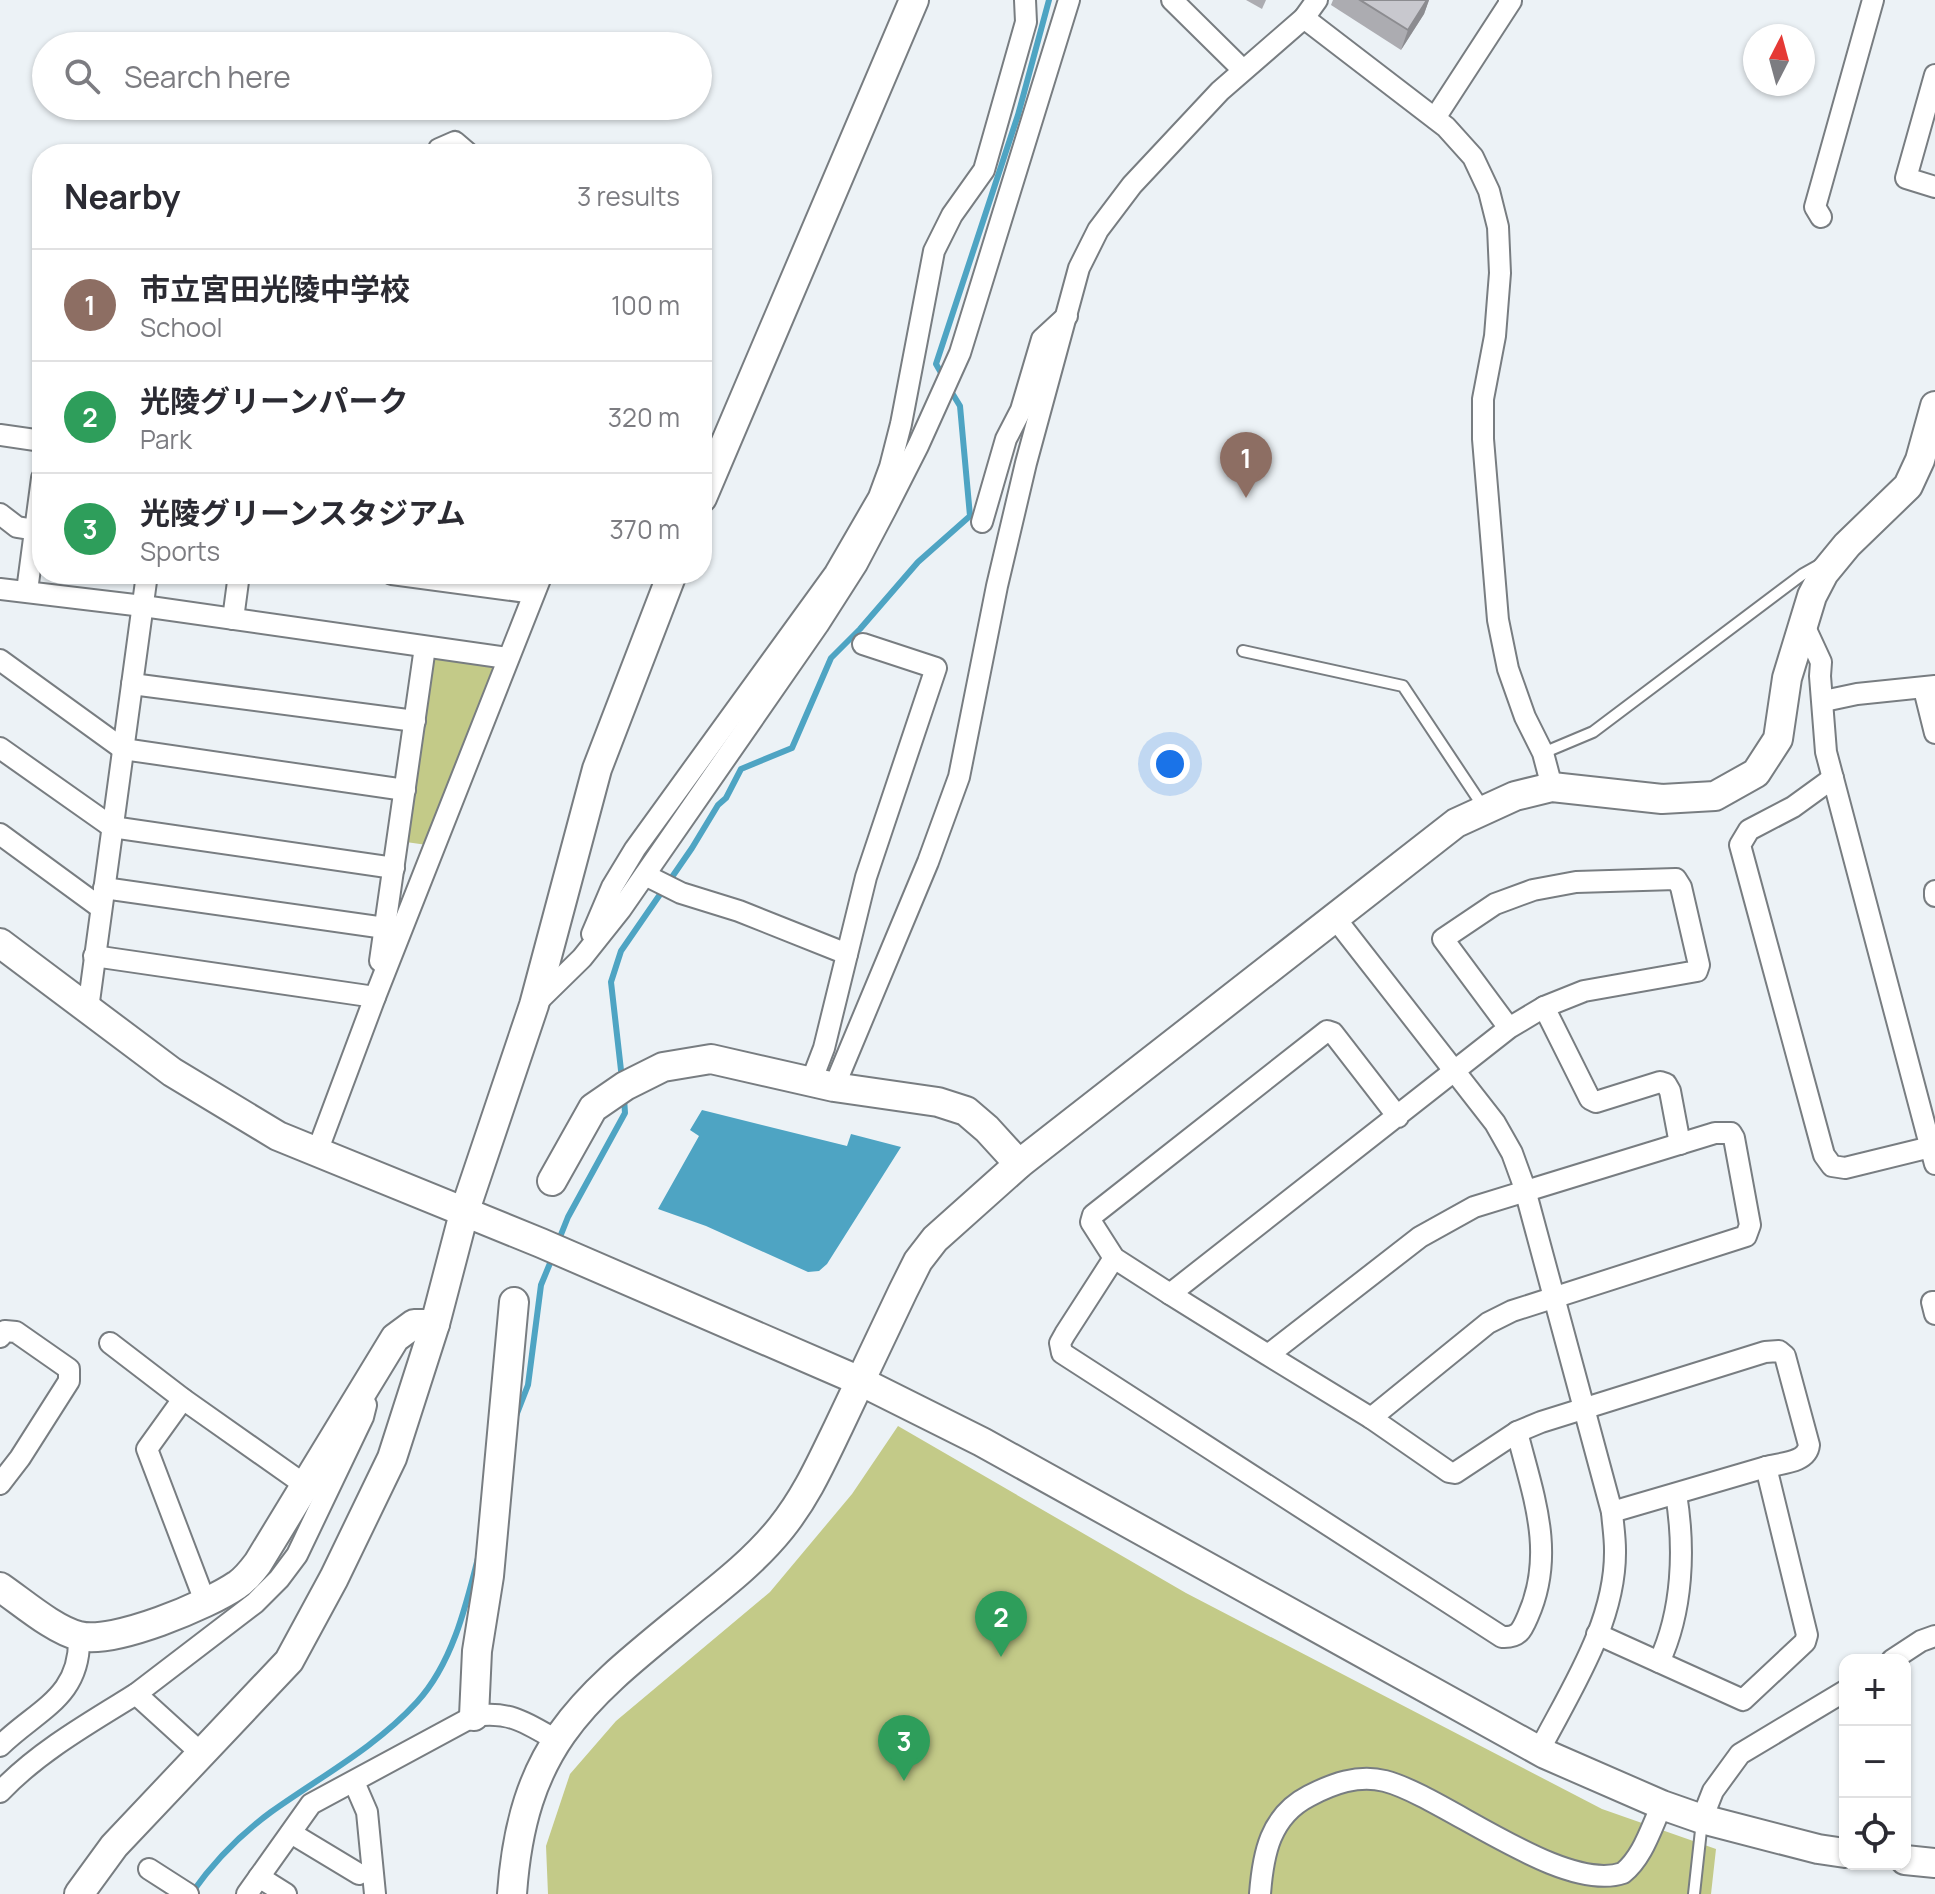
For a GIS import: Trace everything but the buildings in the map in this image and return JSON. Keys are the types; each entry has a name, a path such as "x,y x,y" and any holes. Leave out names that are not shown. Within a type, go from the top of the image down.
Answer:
{"street":[{"path":"712,469 864,123 914,0"},
{"path":"582,958 612,887 635,849 835,573 879,497 901,424 934,251 952,215 984,170 1026,22 1025,0"},
{"path":"534,1005 582,958 645,875 857,564 918,446 960,353 1069,0"},
{"path":"1172,0 1243,70"},
{"path":"822,1084 928,862 959,777 997,586 1026,463 1079,268 1098,230 1132,185 1220,91 1304,18 1317,0"},
{"path":"1435,118 1509,0"},
{"path":"1821,217 1815,207 1873,0"},
{"path":"1304,18 1446,127 1473,157 1489,191 1498,227 1500,273 1495,336 1483,399 1486,496 1498,620 1525,717 1543,753 1552,787"},
{"path":"1935,75 1906,178 1935,187"},
{"path":"982,522 1006,439 1021,410 1042,339 1067,316"},
{"path":"512,1894 521,1827 537,1775 556,1740 590,1697 731,1579 781,1528 805,1496 918,1261 935,1239 1019,1164 1456,823 1515,796 1552,787 1662,799 1715,796 1756,773 1778,739 1787,678 1803,623 1824,573 1908,486 1920,460 1935,406"},
{"path":"0,435 32,440"},
{"path":"0,514 17,527 32,530"},
{"path":"27,591 32,566"},
{"path":"88,1009 146,584"},
{"path":"233,619 238,584"},
{"path":"317,1152 507,658 532,584"},
{"path":"79,1894 114,1846 289,1661 334,1578 392,1458 435,1324 464,1213 534,1005 597,769 668,584"},
{"path":"0,589 143,606 507,658"},
{"path":"1803,623 1821,662 1826,752 1833,778 1933,1153 1845,1168 1832,1166 1824,1155 1740,845 1749,830 1793,807 1833,778"},
{"path":"822,1084 824,1048 866,877 936,668 863,644"},
{"path":"375,997 425,647"},
{"path":"0,660 123,749 405,790"},
{"path":"132,684 415,721"},
{"path":"1824,701 1857,694 1929,688 1935,733"},
{"path":"0,748 112,827 394,868"},
{"path":"0,834 102,898 385,928"},
{"path":"645,875 681,893 739,911 847,954"},
{"path":"1170,1294 1509,1028 1544,1007 1584,991 1697,971 1699,965 1681,887 1676,879 1576,882 1533,890 1495,904 1443,939 1509,1028"},
{"path":"1335,918 1495,1123 1512,1153 1526,1192 1612,1512 1615,1551 1612,1583 1597,1634 1539,1751"},
{"path":"0,943 172,1072 278,1136 541,1243 860,1381 982,1442 1539,1751 1662,1805 1702,1819 1839,1852"},
{"path":"94,956 375,997"},
{"path":"1544,1007 1590,1099 1596,1102 1660,1082 1666,1084 1680,1144"},
{"path":"1398,1117 1333,1033 1327,1031 1093,1215 1091,1222 1114,1258 1371,1418 1449,1472 1462,1470 1517,1432 1765,1352 1779,1351 1785,1356 1809,1445 1803,1457 1612,1512"},
{"path":"552,1181 593,1108 625,1086 663,1067 711,1059 822,1084 938,1102 966,1111 1019,1164"},
{"path":"1268,1355 1420,1237 1474,1207 1715,1133 1731,1133 1750,1225 1746,1236 1512,1311 1488,1323 1371,1418"},
{"path":"1114,1258 1060,1343 1062,1353 1502,1637 1521,1633 1536,1599 1542,1561 1542,1532 1517,1432"},
{"path":"474,1716 477,1651 489,1576 514,1302"},
{"path":"1935,1302 1932,1302 1935,1314"},
{"path":"0,1587 79,1637 109,1636 206,1604 239,1584 258,1563 395,1338 414,1324 435,1324"},
{"path":"0,1337 5,1331 16,1332 69,1369 69,1381 0,1484"},
{"path":"110,1343 305,1485"},
{"path":"0,1792 84,1726 136,1694 255,1603 279,1579 297,1555 363,1417 366,1405 360,1395"},
{"path":"183,1399 147,1449 206,1604"},
{"path":"1597,1634 1743,1700 1805,1642 1806,1625 1766,1467"},
{"path":"1659,1662 1673,1617 1679,1576 1681,1525 1676,1494"},
{"path":"1901,1654 1935,1636"},
{"path":"2,1740 62,1695 72,1680 80,1654 79,1637"},
{"path":"136,1694 202,1754"},
{"path":"1702,1819 1713,1791 1740,1754 1839,1695"},
{"path":"247,1894 311,1804 474,1716 498,1713 522,1720 556,1740"},
{"path":"1260,1894 1262,1864 1281,1817 1301,1800 1343,1781 1382,1780 1405,1788 1527,1867 1575,1883 1601,1883 1621,1875 1638,1858 1662,1805"},
{"path":"354,1782 367,1812 375,1894"},
{"path":"291,1833 359,1874"},
{"path":"1911,1861 1935,1863"},
{"path":"149,1869 188,1894"},
{"path":"259,1877 286,1894"}],"lane":[{"path":"1543,753 1593,732 1803,574 1842,552"},
{"path":"1243,651 1403,686 1485,810"},
{"path":"1694,1894 1702,1819"}],"green space":[{"path":"434,659 493,667 427,845 406,842"},
{"path":"898,1426 1186,1593 1602,1809 1716,1849 1711,1894 548,1894 546,1846 570,1774 616,1721 770,1592 852,1494"}],"water":[{"path":"702,1110 847,1146 851,1134 901,1147 827,1264 819,1271 808,1272 706,1226 658,1209 699,1136 690,1130"}],"waterway":[{"path":"944,378 936,364 1018,115 1049,0"},
{"path":"622,1079 611,982 621,951 718,805 726,798 741,769 792,748 831,658 918,562 970,516 960,406 949,388"},
{"path":"558,1242 568,1217 625,1113 624,1098"},
{"path":"516,1416 528,1385 541,1285 553,1256"},
{"path":"191,1894 249,1830 366,1747 417,1702 449,1652 463,1615 478,1558"}],"place":[{"name":"市立宮田光陵中学校","path":"1246,498"},
{"name":"光陵グリーンパーク","path":"1001,1657"},
{"name":"光陵グリーンスタジアム","path":"904,1781"}]}
